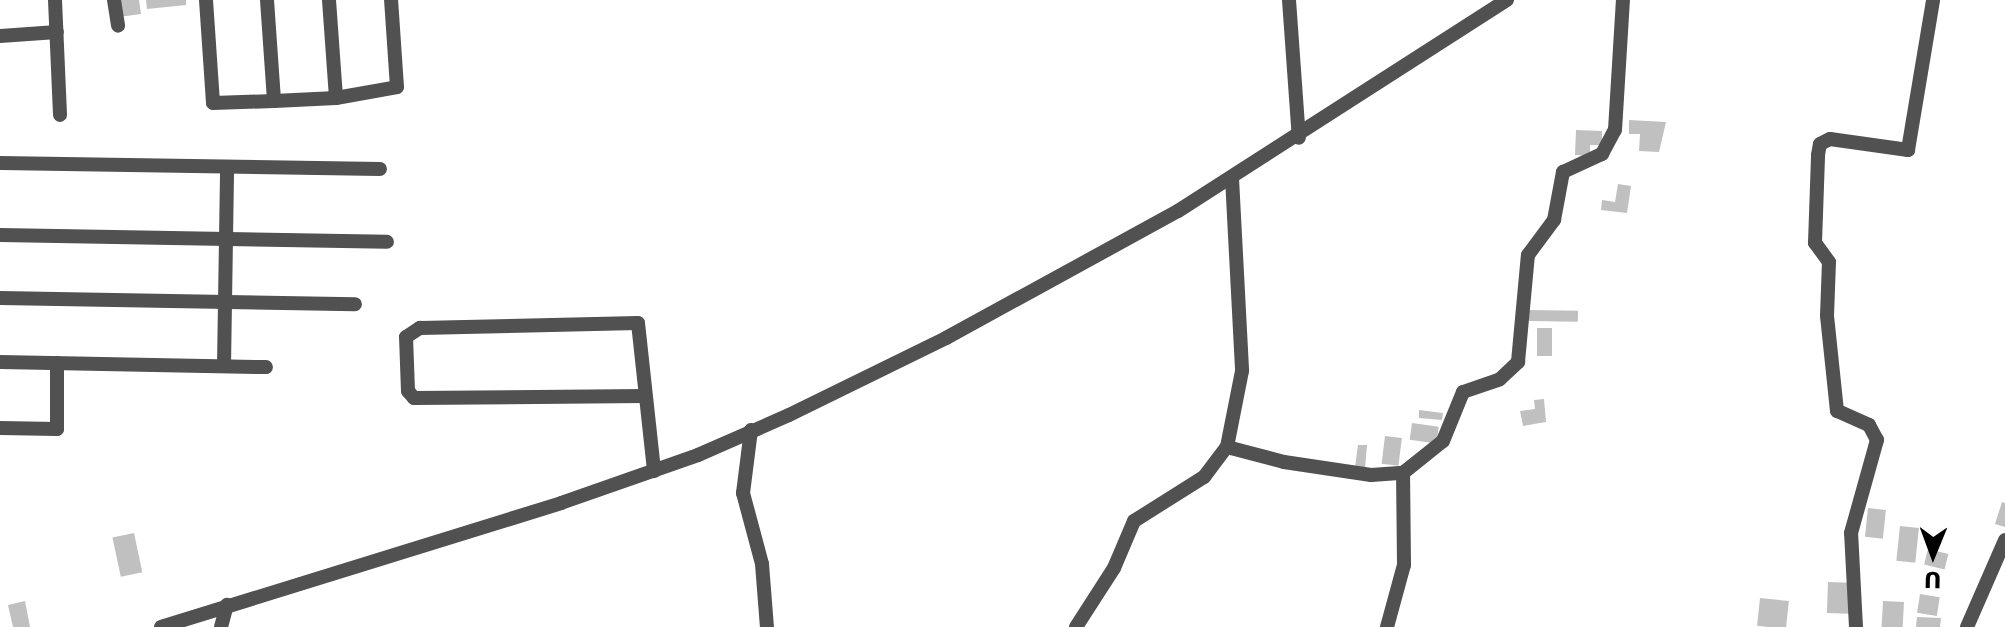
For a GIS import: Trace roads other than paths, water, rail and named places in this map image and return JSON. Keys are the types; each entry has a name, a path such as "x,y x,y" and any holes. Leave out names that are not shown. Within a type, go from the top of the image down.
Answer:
{"street":[{"path":"55,0 60,115"},
{"path":"114,0 118,26"},
{"path":"206,0 213,103 336,98 397,87 391,0"},
{"path":"267,0 274,101"},
{"path":"329,0 336,98"},
{"path":"1289,0 1299,138"},
{"path":"161,627 442,543 654,471 751,430 946,338 1232,178 1299,138 1507,0"},
{"path":"1227,447 1298,465 1371,475 1403,473 1443,441 1463,392 1500,379 1518,362 1528,255 1554,220 1563,172 1602,154 1615,130 1623,0"},
{"path":"1856,627 1851,533 1877,440 1869,425 1837,411 1827,316 1829,262 1815,243 1818,155 1820,144 1830,139 1908,150 1933,0"},
{"path":"0,36 57,32"},
{"path":"0,163 380,169"},
{"path":"224,366 227,167"},
{"path":"1076,627 1114,568 1134,521 1204,477 1227,447 1242,371 1232,178"},
{"path":"0,235 387,242"},
{"path":"0,298 355,304"},
{"path":"645,396 414,398 408,391 406,337 420,328 638,323 654,471"},
{"path":"0,362 266,367"},
{"path":"0,428 57,429 57,363"},
{"path":"751,430 743,493 765,576 767,627"},
{"path":"1387,627 1404,565 1403,473"},
{"path":"1967,627 2005,540"},
{"path":"221,627 227,605"}]}
